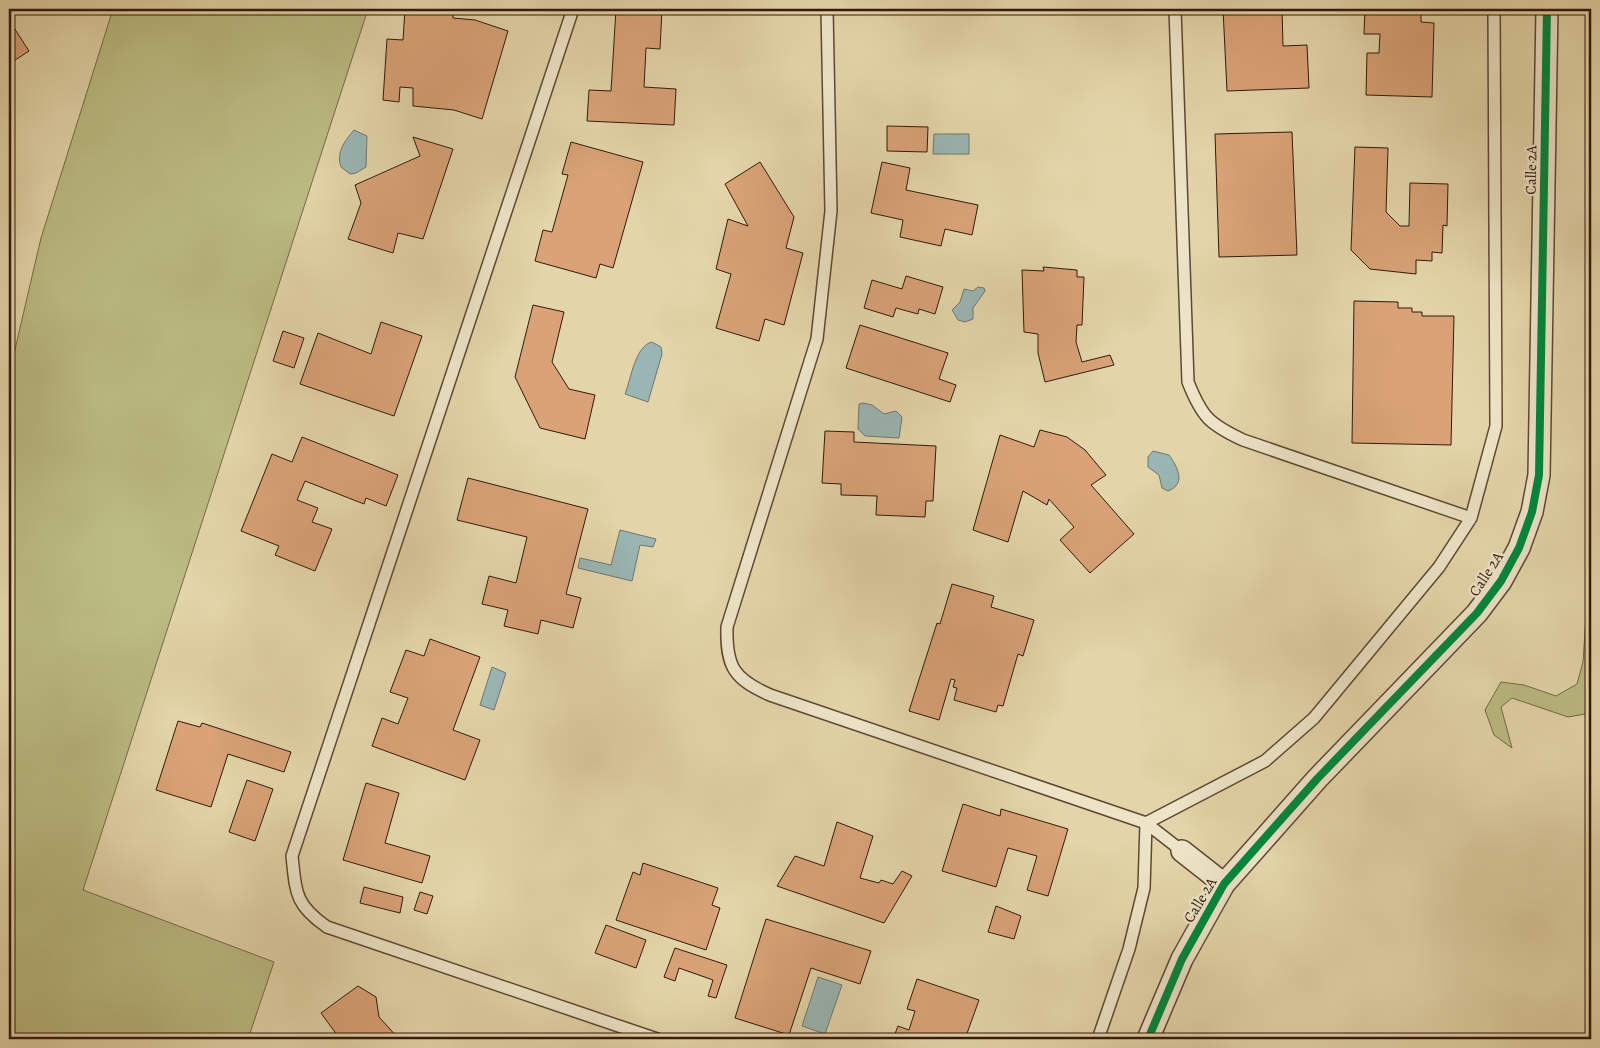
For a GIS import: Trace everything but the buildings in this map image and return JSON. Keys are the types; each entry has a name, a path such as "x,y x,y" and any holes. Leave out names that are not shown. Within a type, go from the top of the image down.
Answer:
{"street":[{"name":"Calle 2A","path":"1148,1039 1182,959 1224,884 1317,780 1477,613 1501,581 1519,548 1532,512 1539,475 1547,9"},
{"path":"1182,851 1224,884"}],"lane":[{"path":"573,9 292,856 295,887 302,903 308,914 327,927 657,1039"},
{"path":"827,9 831,211 817,339 727,627 727,650 734,670 748,685 770,695 1146,823 1182,851"},
{"path":"1175,9 1188,382 1199,409 1218,428 1243,440 1471,518"},
{"path":"1146,823 1265,761 1314,718 1439,567 1471,518 1496,426 1494,9"},
{"path":"1098,1039 1129,949 1144,888 1146,823"}],"green space":[{"path":"113,9 368,9 83,890 274,962 248,1039 9,1039 9,375 41,238"},
{"path":"1591,608 1591,713 1568,717 1512,698 1501,707 1512,748 1494,735 1485,710 1501,682 1524,685 1556,696 1577,684 1583,662 1586,616"}],"water":[{"path":"354,130 367,136 366,167 350,174 341,167 340,152"},
{"path":"934,134 969,134 969,154 933,154"},
{"path":"978,287 984,288 985,291 973,308 973,319 965,322 958,320 952,310 960,302 964,289 973,291"},
{"path":"652,342 661,347 662,354 648,402 625,394 634,364 641,350"},
{"path":"859,404 872,405 884,414 896,411 902,417 899,438 865,436 858,429"},
{"path":"1153,451 1169,455 1179,474 1177,484 1168,491 1162,488 1159,475 1148,467 1148,457"},
{"path":"620,530 656,539 653,547 640,545 632,581 578,568 580,558 611,565"},
{"path":"492,667 506,673 494,710 480,705"},
{"path":"818,977 842,985 825,1034 802,1026"}],"cycle path":[{"path":"1148,1039 1182,959 1224,884 1317,779 1477,613 1501,581 1519,548 1532,512 1539,475 1547,9"}]}
